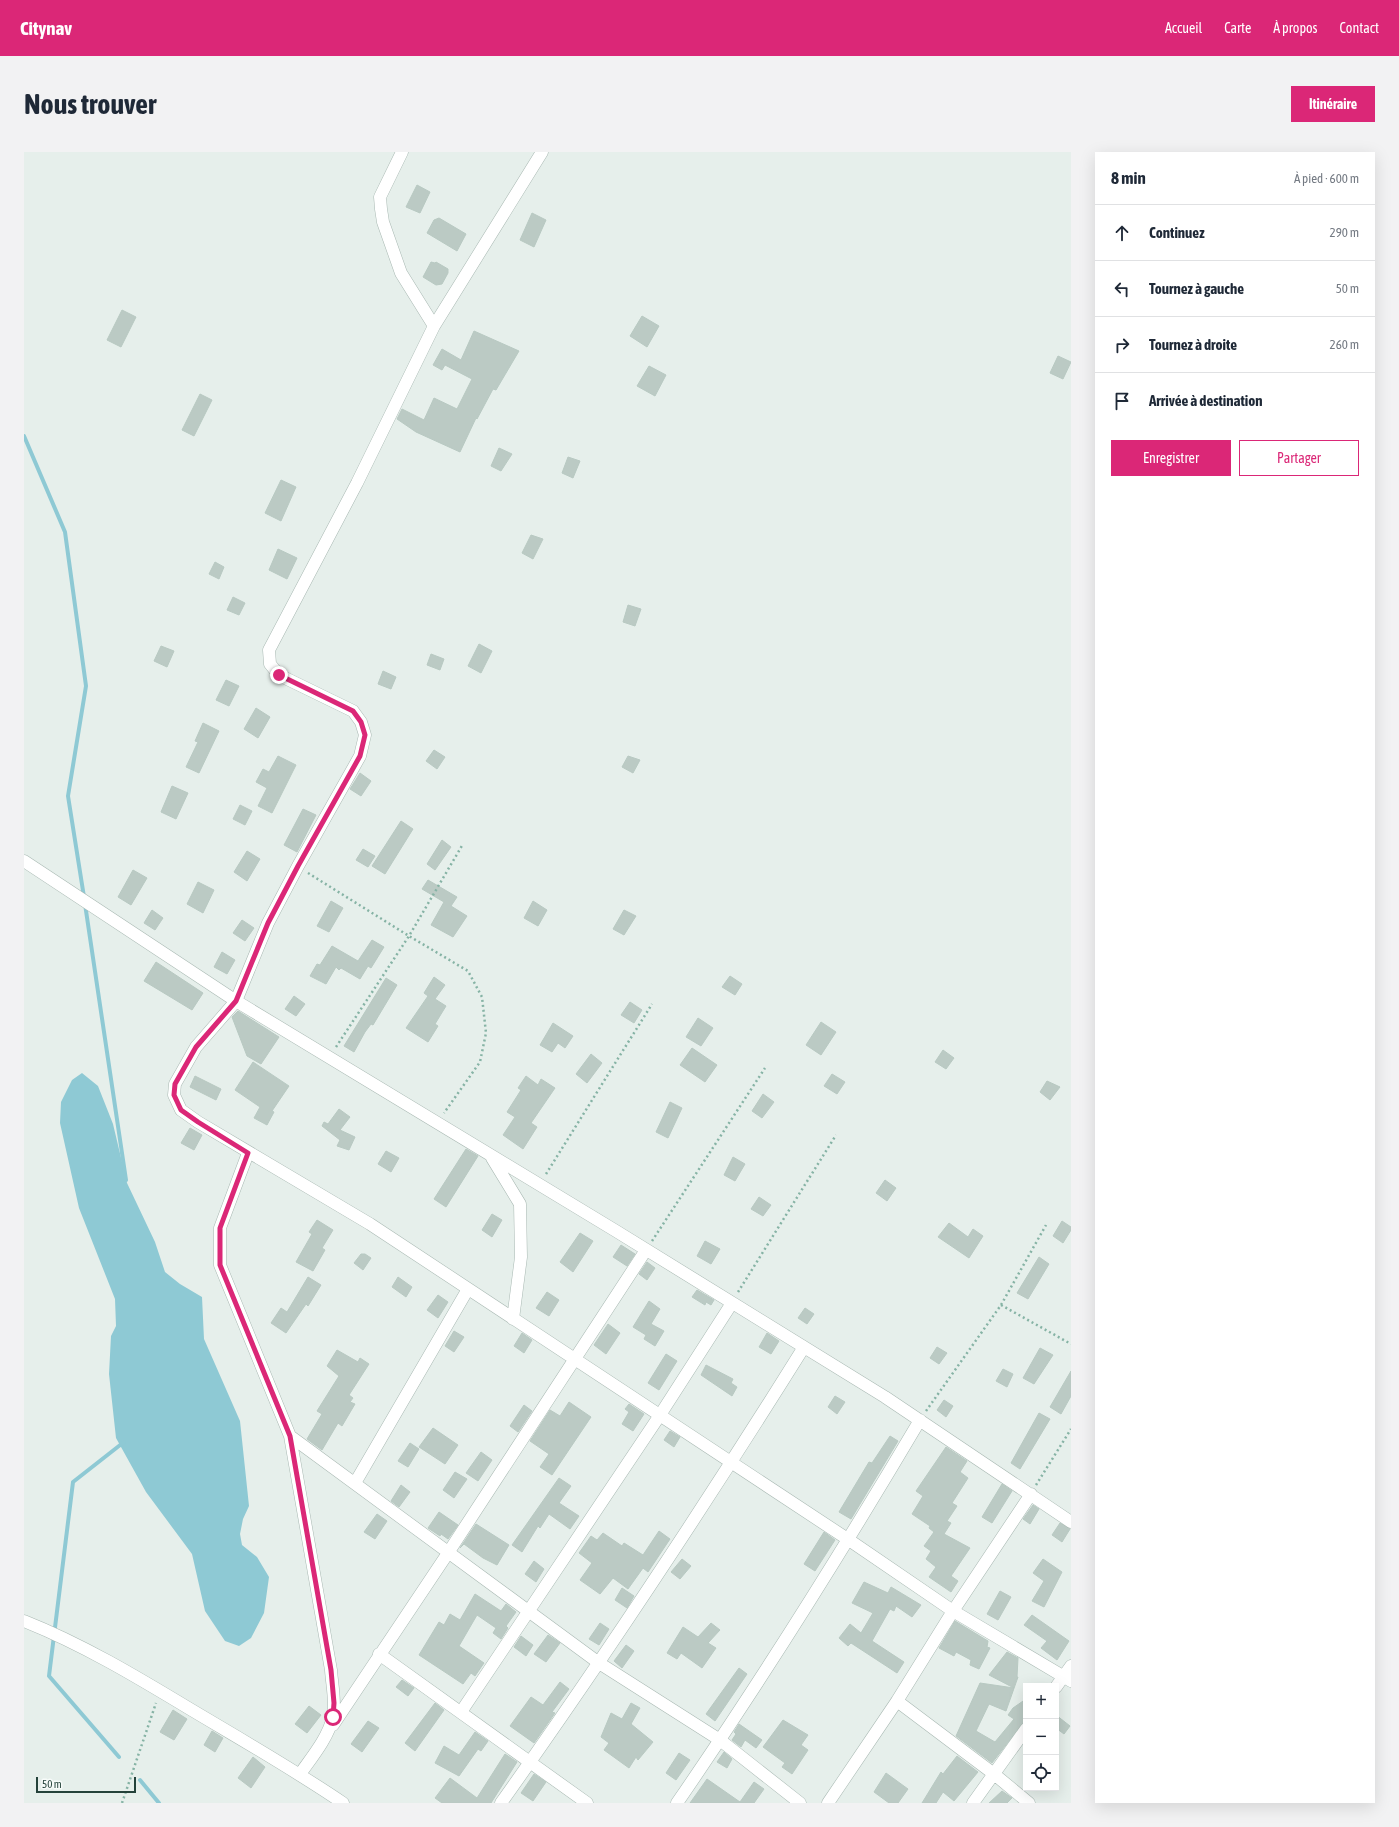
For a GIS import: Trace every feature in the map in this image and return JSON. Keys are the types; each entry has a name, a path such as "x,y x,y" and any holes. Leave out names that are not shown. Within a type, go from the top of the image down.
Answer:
{"street":[{"path":"402,152 380,197 383,222 401,273 434,326"},
{"path":"542,152 434,326 358,483 269,650 270,664 279,675 353,711 361,722 365,735 360,756 298,866 268,923 236,1001 196,1047 175,1084 174,1095 181,1110 198,1122 370,1224 732,1462 954,1611 1069,1675 1059,1685"},
{"path":"24,861 236,1001 539,1184 920,1420 1071,1522"},
{"path":"248,1153 220,1228 220,1265 290,1436 331,1670 334,1703 333,1717 326,1734"},
{"path":"490,1155 520,1204 521,1257 513,1319"},
{"path":"300,1774 448,1553 646,1250"},
{"path":"355,1483 468,1289"},
{"path":"461,1712 660,1415 732,1303"},
{"path":"501,1803 599,1663 732,1462 804,1347"},
{"path":"677,1803 720,1740 849,1540 920,1420"},
{"path":"290,1436 599,1663 720,1740 800,1803"},
{"path":"828,1803 897,1701 1031,1494"},
{"path":"24,1621 59,1636 160,1691 300,1774 342,1803"},
{"path":"379,1654 531,1761 587,1803"},
{"path":"897,1701 994,1774 1029,1803"},
{"path":"973,1803 1023,1733"}],"path":[{"path":"329,1058 409,936 463,844"},
{"path":"298,866 409,936 468,971 482,997 486,1033 480,1062 437,1123"},
{"path":"539,1184 652,1004"},
{"path":"646,1250 765,1068"},
{"path":"732,1303 836,1135"},
{"path":"920,1420 1001,1305 1046,1226"},
{"path":"1001,1305 1071,1344"},
{"path":"1031,1494 1071,1429"},
{"path":"122,1803 160,1691"}],"water":[{"path":"82,1073 98,1086 113,1124 127,1183 155,1242 165,1272 180,1284 202,1297 204,1339 240,1421 249,1506 243,1519 240,1534 242,1545 257,1557 269,1577 264,1613 251,1638 239,1646 225,1641 205,1611 192,1554 146,1492 116,1438 109,1374 111,1336 116,1326 115,1299 79,1208 60,1123 61,1102 72,1080"}],"building":[{"path":"417,185 430,192 420,213 406,207"},
{"path":"532,213 546,220 534,247 520,240"},
{"path":"439,218 466,234 457,251 427,233 434,220"},
{"path":"431,262 436,262 448,269 448,273 442,284 436,285 423,277"},
{"path":"122,310 136,317 121,347 107,340"},
{"path":"642,316 659,326 647,347 630,336"},
{"path":"474,331 519,351 496,390 493,389 477,419 476,418 460,452 416,432 397,419 402,409 424,420 434,398 457,409 472,379 445,365 442,370 433,365 442,349 461,360"},
{"path":"1058,356 1071,362 1063,379 1050,373"},
{"path":"649,366 666,375 655,396 637,386"},
{"path":"200,394 212,400 194,436 182,430"},
{"path":"499,448 512,454 501,471 491,466"},
{"path":"568,457 580,461 573,478 562,473"},
{"path":"281,480 296,487 281,521 265,513"},
{"path":"531,535 543,539 533,559 522,553"},
{"path":"278,549 297,558 287,579 269,570"},
{"path":"215,562 224,567 219,579 209,574"},
{"path":"233,597 245,603 239,615 227,610"},
{"path":"628,605 641,609 635,626 623,622"},
{"path":"479,644 492,651 481,673 468,666"},
{"path":"161,646 174,651 167,667 154,661"},
{"path":"431,654 444,659 440,670 427,665"},
{"path":"383,671 396,677 391,689 378,684"},
{"path":"226,680 239,686 229,706 216,700"},
{"path":"256,708 270,717 258,738 244,729"},
{"path":"203,723 219,731 199,773 186,767 198,742 195,741"},
{"path":"434,750 445,757 437,769 426,761"},
{"path":"278,756 296,765 272,813 258,806 267,788 256,782 263,769 269,772"},
{"path":"628,756 640,760 633,773 622,767"},
{"path":"360,773 371,781 361,796 350,789"},
{"path":"172,786 188,793 176,819 161,812"},
{"path":"240,805 252,811 245,825 233,819"},
{"path":"303,809 316,815 297,852 284,845"},
{"path":"401,821 413,829 385,874 372,866"},
{"path":"442,840 451,847 435,870 427,864"},
{"path":"363,849 375,856 368,867 356,860"},
{"path":"247,851 260,859 247,881 234,872"},
{"path":"133,870 147,878 131,905 118,897"},
{"path":"428,880 457,897 451,906 467,916 453,937 431,925 444,902 422,889"},
{"path":"198,882 214,890 203,913 187,904"},
{"path":"331,901 343,908 329,932 317,926"},
{"path":"533,901 547,910 538,926 524,918"},
{"path":"152,910 163,918 155,930 144,923"},
{"path":"624,910 636,916 624,935 613,929"},
{"path":"242,920 254,928 245,941 233,933"},
{"path":"372,940 384,947 371,968 368,966 360,979 341,968 339,970 336,967 326,984 310,976 317,964 320,965 332,946 358,961"},
{"path":"222,952 235,960 227,974 214,967"},
{"path":"156,962 203,993 192,1010 144,981"},
{"path":"730,976 742,984 735,995 722,987"},
{"path":"434,977 445,985 435,999 446,1006 435,1024 438,1026 428,1042 406,1028 428,996 424,993"},
{"path":"386,978 397,985 373,1025 371,1024 365,1032 354,1052 344,1046"},
{"path":"294,996 305,1004 296,1016 285,1009"},
{"path":"630,1002 642,1010 634,1023 621,1015"},
{"path":"238,1011 279,1037 261,1064 247,1056 232,1017"},
{"path":"698,1018 713,1028 701,1046 686,1037"},
{"path":"821,1022 836,1032 821,1055 806,1045"},
{"path":"553,1023 573,1036 565,1048 558,1043 552,1052 540,1045"},
{"path":"692,1048 717,1065 705,1082 680,1065"},
{"path":"943,1050 954,1058 946,1069 935,1062"},
{"path":"591,1054 602,1063 587,1083 576,1074"},
{"path":"253,1062 289,1086 272,1111 274,1112 267,1125 254,1118 260,1107 235,1090"},
{"path":"832,1074 845,1082 837,1094 824,1086"},
{"path":"195,1076 221,1089 216,1100 190,1087"},
{"path":"526,1076 538,1085 541,1079 555,1088 531,1123 537,1127 523,1149 503,1135 515,1117 507,1112 521,1090 518,1088"},
{"path":"1047,1081 1060,1087 1050,1100 1040,1092"},
{"path":"763,1094 774,1102 762,1118 752,1111"},
{"path":"670,1102 682,1108 668,1138 656,1132"},
{"path":"339,1109 350,1117 340,1130 355,1137 349,1150 337,1146 340,1140 322,1126 324,1122 328,1124"},
{"path":"190,1128 202,1135 194,1150 181,1143"},
{"path":"466,1149 478,1156 446,1207 434,1199"},
{"path":"386,1151 399,1158 391,1172 378,1164"},
{"path":"733,1157 745,1164 735,1181 724,1175"},
{"path":"885,1180 896,1188 887,1201 876,1193"},
{"path":"759,1197 771,1205 763,1216 751,1209"},
{"path":"492,1214 502,1220 492,1237 482,1230"},
{"path":"317,1220 333,1230 322,1248 325,1250 313,1271 296,1262 312,1234 309,1232"},
{"path":"1062,1221 1071,1227 1071,1230 1063,1243 1053,1236"},
{"path":"949,1223 968,1237 973,1229 983,1236 969,1258 938,1237"},
{"path":"580,1233 593,1241 573,1272 560,1262"},
{"path":"705,1241 720,1249 711,1264 697,1256"},
{"path":"621,1245 635,1254 627,1266 613,1257"},
{"path":"361,1254 365,1254 371,1258 363,1270 354,1263"},
{"path":"1039,1257 1049,1264 1028,1299 1017,1293"},
{"path":"647,1262 655,1268 647,1280 639,1274"},
{"path":"308,1277 321,1285 308,1306 306,1304 286,1333 271,1323 281,1308 287,1312"},
{"path":"398,1277 412,1287 406,1297 392,1287"},
{"path":"697,1290 714,1300 711,1305 706,1302 705,1305 692,1297"},
{"path":"547,1292 559,1300 549,1316 536,1308"},
{"path":"438,1295 448,1302 438,1318 427,1310"},
{"path":"649,1301 660,1309 651,1324 664,1331 655,1346 644,1339 646,1335 633,1327"},
{"path":"805,1308 814,1314 807,1324 798,1318"},
{"path":"608,1324 620,1333 606,1354 594,1345"},
{"path":"454,1331 464,1337 454,1352 445,1346"},
{"path":"522,1333 532,1340 524,1353 514,1346"},
{"path":"767,1333 779,1341 771,1354 759,1347"},
{"path":"937,1347 947,1353 939,1364 930,1358"},
{"path":"1040,1348 1053,1355 1034,1384 1023,1378"},
{"path":"337,1350 358,1362 360,1358 369,1364 349,1395 353,1398 350,1402 355,1404 342,1426 338,1423 322,1450 307,1439 322,1414 317,1411 339,1376 327,1366"},
{"path":"666,1354 677,1361 659,1390 648,1383"},
{"path":"706,1365 733,1379 731,1383 737,1387 732,1396 701,1375"},
{"path":"1003,1369 1013,1374 1007,1387 996,1381"},
{"path":"1071,1371 1071,1396 1061,1414 1050,1407"},
{"path":"835,1396 845,1402 837,1414 828,1407"},
{"path":"944,1400 953,1406 946,1417 937,1410"},
{"path":"569,1402 591,1417 552,1475 540,1467 549,1454 530,1441 550,1410 560,1416"},
{"path":"629,1404 644,1414 633,1431 622,1424 629,1412 625,1409"},
{"path":"524,1405 532,1411 518,1432 510,1426"},
{"path":"1039,1413 1050,1419 1020,1469 1011,1463"},
{"path":"433,1428 458,1445 445,1464 419,1447"},
{"path":"670,1431 680,1437 674,1447 664,1440"},
{"path":"890,1436 898,1441 851,1519 839,1512 869,1462 872,1463"},
{"path":"410,1443 419,1449 408,1467 398,1461"},
{"path":"946,1447 967,1461 960,1472 968,1478 952,1503 957,1506 947,1521 951,1523 944,1534 970,1548 951,1576 958,1581 951,1592 929,1577 936,1567 926,1559 931,1551 924,1546 934,1532 929,1528 930,1526 912,1514 923,1496 916,1491"},
{"path":"481,1452 492,1460 478,1481 466,1473"},
{"path":"455,1472 467,1479 454,1498 443,1490"},
{"path":"559,1478 571,1486 559,1503 579,1516 570,1529 549,1514 540,1528 538,1526 522,1552 512,1545"},
{"path":"1002,1484 1012,1491 992,1523 982,1517"},
{"path":"401,1485 410,1492 399,1507 391,1501"},
{"path":"1033,1505 1039,1509 1030,1524 1023,1519"},
{"path":"439,1512 458,1525 448,1539 441,1534 440,1536 428,1528"},
{"path":"377,1514 387,1521 375,1539 364,1532"},
{"path":"1060,1523 1070,1529 1062,1542 1052,1535"},
{"path":"476,1524 509,1545 497,1565 483,1558 464,1544 460,1548"},
{"path":"659,1531 670,1539 648,1572 643,1568 628,1589 613,1578 600,1594 580,1580 592,1563 579,1553 591,1536 597,1540 603,1533 622,1546 624,1543 643,1555"},
{"path":"824,1532 835,1540 815,1571 804,1564"},
{"path":"682,1559 691,1566 680,1579 671,1572"},
{"path":"1043,1559 1062,1572 1044,1607 1032,1601 1044,1581 1033,1573"},
{"path":"534,1561 544,1569 536,1582 525,1574"},
{"path":"864,1582 888,1593 891,1587 921,1605 912,1617 896,1606 894,1611 890,1609 872,1641 904,1662 897,1673 851,1643 848,1646 839,1638 850,1624 861,1633 873,1613 852,1603"},
{"path":"622,1588 634,1596 627,1608 615,1600"},
{"path":"1000,1591 1011,1597 998,1620 987,1614"},
{"path":"475,1594 501,1611 506,1604 516,1612 506,1626 508,1628 501,1639 493,1633 496,1628 477,1615 459,1646 484,1663 475,1676 471,1673 463,1684 419,1655 439,1622 444,1625 450,1614 460,1620"},
{"path":"1032,1615 1069,1641 1057,1660 1041,1648 1047,1641 1024,1625"},
{"path":"955,1621 988,1641 987,1647 990,1648 979,1669 970,1665 971,1660 956,1652 954,1656 939,1648"},
{"path":"600,1623 609,1629 599,1645 589,1639"},
{"path":"711,1623 720,1630 708,1643 716,1648 702,1668 681,1653 677,1659 667,1653 683,1627 698,1637"},
{"path":"548,1635 560,1643 546,1662 534,1654"},
{"path":"521,1636 533,1645 526,1656 514,1647"},
{"path":"626,1645 634,1651 622,1668 614,1661"},
{"path":"1007,1652 1018,1658 1018,1677 1006,1711 989,1704 976,1731 995,1742 1014,1719 1008,1715 1013,1708 1023,1701 1023,1723 992,1763 956,1736 980,1683 1014,1688 989,1675"},
{"path":"739,1668 747,1674 715,1721 706,1714"},
{"path":"402,1680 414,1688 408,1696 396,1687"},
{"path":"560,1682 569,1689 552,1712 555,1713 534,1743 510,1726 531,1697 543,1705"},
{"path":"435,1703 444,1710 415,1751 405,1743"},
{"path":"631,1703 640,1708 631,1724 653,1742 638,1760 636,1757 629,1768 604,1750 609,1743 601,1737 611,1713 622,1719"},
{"path":"309,1706 321,1715 307,1733 295,1724"},
{"path":"173,1710 187,1719 174,1740 160,1732"},
{"path":"1059,1717 1070,1726 1064,1734 1059,1730"},
{"path":"783,1720 808,1735 801,1745 808,1750 792,1774 782,1767 785,1763 763,1747"},
{"path":"368,1721 379,1728 362,1752 351,1744"},
{"path":"739,1724 762,1740 756,1748 745,1740 741,1747 732,1740 736,1734 734,1732"},
{"path":"212,1731 223,1738 215,1752 204,1745"},
{"path":"475,1732 488,1741 481,1751 478,1749 459,1776 435,1763 444,1746 459,1755"},
{"path":"724,1752 732,1759 727,1768 717,1762"},
{"path":"679,1753 690,1760 676,1780 666,1773"},
{"path":"505,1754 517,1762 491,1803 442,1803 435,1798 450,1778 477,1798"},
{"path":"957,1756 978,1772 954,1801 943,1792 936,1803 922,1803 941,1772 943,1774"},
{"path":"253,1757 265,1767 251,1788 238,1778"},
{"path":"886,1773 908,1789 898,1803 889,1803 874,1792"},
{"path":"534,1774 546,1782 533,1801 521,1793"},
{"path":"707,1779 740,1802 754,1782 764,1789 754,1803 690,1803"},
{"path":"1002,1791 1012,1798 1007,1803 989,1803"}],"waterway":[{"path":"24,436 65,532 86,686 68,796 84,897"},
{"path":"85,904 126,1180"},
{"path":"119,1757 49,1676 73,1482 124,1442"},
{"path":"140,1780 159,1803"}],"route":[{"path":"279,675 353,711 361,722 365,735 360,756 298,866 268,923 236,1001 196,1047 175,1084 174,1095 181,1110 248,1153 220,1228 220,1265 290,1436 331,1670 334,1703 333,1717"}]}
